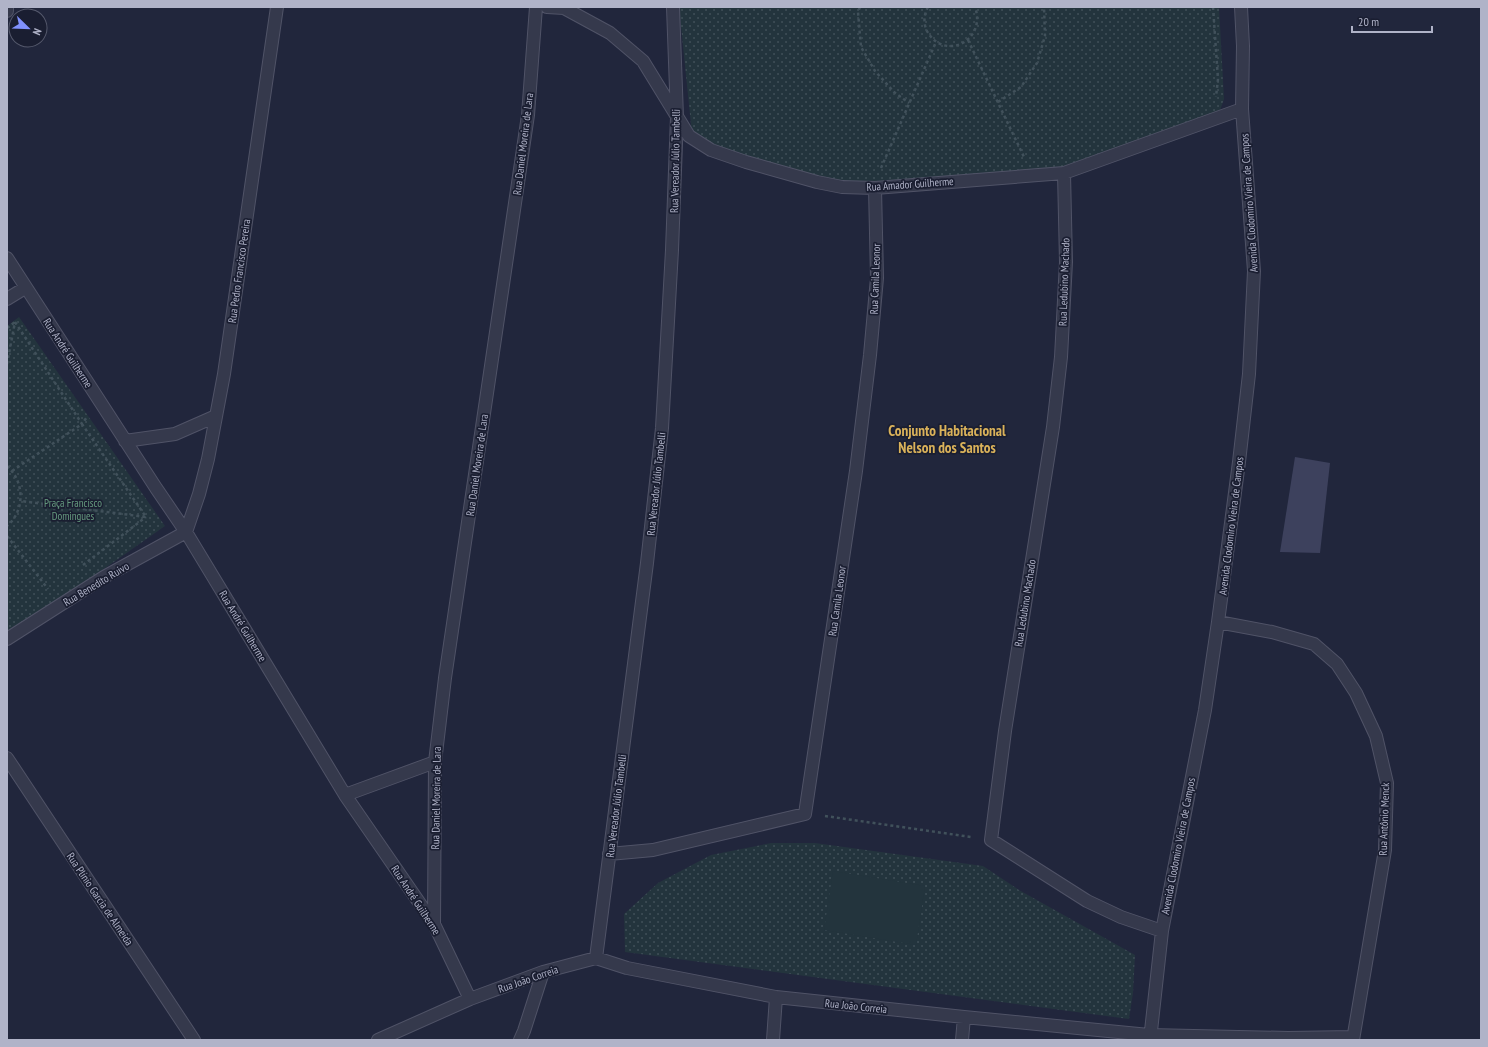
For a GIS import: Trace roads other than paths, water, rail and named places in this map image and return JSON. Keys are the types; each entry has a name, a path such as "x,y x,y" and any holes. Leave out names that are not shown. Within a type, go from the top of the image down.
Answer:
{"street":[{"name":"Rua Pedro Francisco Pereira","path":"186,532 204,473 225,366 278,7"},
{"name":"Rua Daniel Moreira de Lara","path":"434,924 435,762 445,678 528,115 536,7"},
{"name":"Rua Amador Guilherme","path":"547,7 565,8 610,33 643,61 689,136 711,150 746,162 817,182 842,187 875,188 1064,173 1242,109"},
{"name":"Rua Vereador Júlio Tambelli","path":"596,958 647,563 662,428 672,250 677,117 672,7"},
{"name":"Avenida Clodomiro Vieira de Campos","path":"1150,1037 1162,931 1204,710 1218,622 1249,374 1254,270 1242,109 1243,46 1241,7"},
{"name":"Rua Ledubino Machado","path":"1064,173 1066,262 1061,357 1053,427 1007,716 991,840 1087,901 1121,917 1162,931"},
{"name":"Rua Camila Leonor","path":"609,854 653,850 805,814 854,479 870,355 877,278 875,188"},
{"name":"Rua André Guilherme","path":"7,258 25,288 186,532 345,795 434,924 470,999"},
{"path":"7,299 25,288"},
{"path":"125,441 175,434 216,416"},
{"name":"Rua Benedito Ruivo","path":"7,639 104,577 186,532"},
{"name":"Rua Antônio Menck","path":"1218,622 1272,632 1314,644 1337,664 1356,693 1376,736 1386,783 1384,850 1353,1038"},
{"name":"Rua Plínio Garcia de Almeida","path":"7,758 194,1040"},
{"path":"345,795 435,762"},
{"name":"Rua João Correia","path":"378,1040 470,999 543,972 596,958 627,968 776,997 1150,1037 1353,1038"},
{"path":"520,1040 524,1032 543,972"},
{"path":"773,1040 776,997"},
{"path":"962,1040 964,1017"}],"district":[{"name":"Conjunto Habitacional Nelson dos Santos","path":"947,438"}],"park label":[{"name":"Praça Francisco Domingues","path":"73,509"}]}
